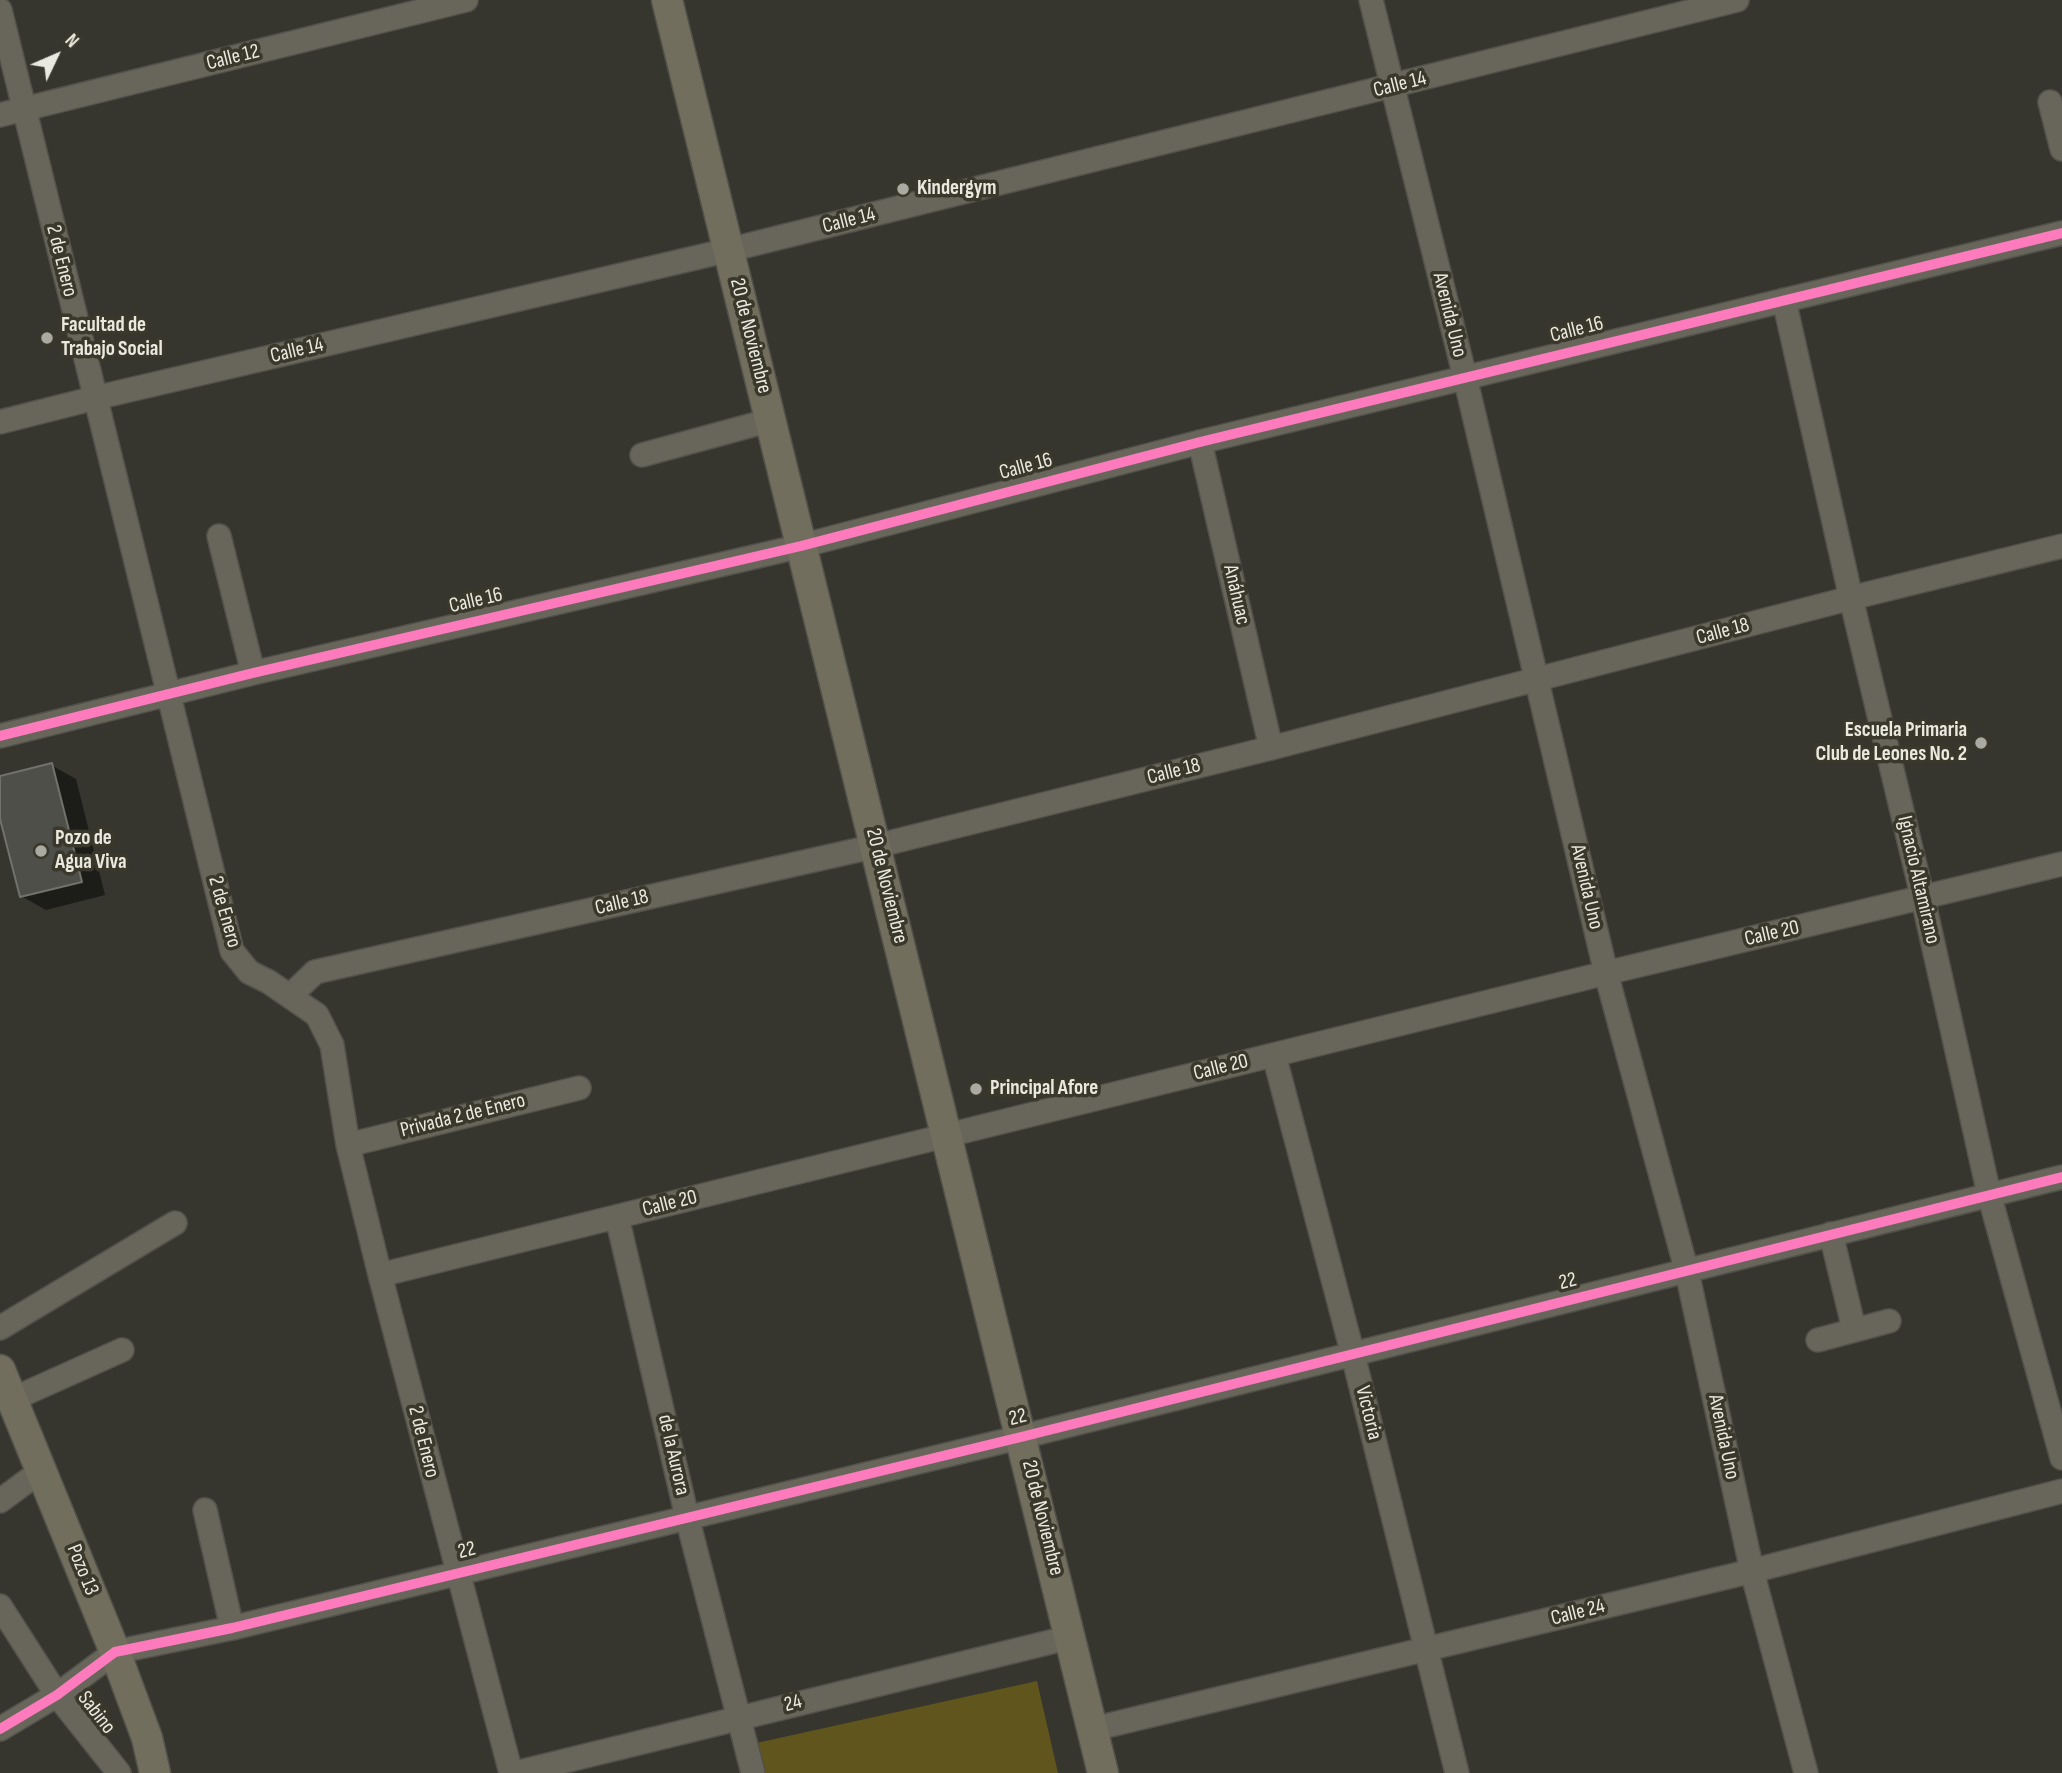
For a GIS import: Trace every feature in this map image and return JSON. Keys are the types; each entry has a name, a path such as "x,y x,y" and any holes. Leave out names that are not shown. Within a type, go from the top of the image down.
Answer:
{"main road":[{"name":"20 de Noviembre","path":"667,0 1103,1773"},
{"name":"Pozo 13","path":"0,1370 115,1652 147,1738 155,1773"}],"street":[{"name":"Calle 12","path":"0,115 466,0"},
{"name":"Avenida Uno","path":"1371,0 1465,377 1606,973 1687,1272 1752,1571 1805,1773"},
{"name":"Calle 14","path":"0,422 729,250 1737,0"},
{"name":"2 de Enero","path":"0,10 232,951 249,972 317,1015 332,1045 348,1145 511,1773"},
{"path":"2050,102 2062,149"},
{"name":"Calle 16","path":"0,736 253,673 802,546 1200,442 2062,233"},
{"name":"Ignacio Altamirano","path":"1784,300 1989,1194 2062,1458"},
{"path":"642,455 771,420"},
{"name":"Anáhuac","path":"1200,442 1271,748"},
{"path":"219,536 253,673"},
{"name":"Calle 18","path":"290,996 315,972 876,846 2062,546"},
{"name":"Calle 20","path":"380,1275 1606,973 2062,864"},
{"name":"Victoria","path":"1274,1055 1458,1773"},
{"name":"Privada 2 de Enero","path":"348,1145 579,1088"},
{"name":"22","path":"0,1729 57,1695 115,1652 232,1628 1021,1437 2062,1177"},
{"name":"de la Aurora","path":"617,1217 687,1517 753,1773"},
{"path":"0,1328 175,1223"},
{"path":"1831,1234 1854,1329"},
{"path":"1818,1340 1889,1321"},
{"path":"13,1399 122,1350"},
{"path":"0,1502 42,1470"},
{"name":"Calle 24","path":"1093,1729 1752,1571 2062,1491"},
{"path":"205,1510 232,1628"},
{"name":"Sabino","path":"0,1606 57,1695 119,1773"},
{"name":"24","path":"516,1773 1071,1637"}],"shaded area":[{"path":"1037,1681 1058,1773 761,1773 752,1744"}],"building":[{"name":"Pozo de Agua Viva","path":"52,763 82,882 20,897 0,819 0,776"}],"cycle path":[{"path":"0,736 253,673 801,546 1200,442 2062,233"},
{"path":"0,1729 57,1695 115,1652 232,1628 1021,1437 2062,1177"}],"place":[{"name":"Kindergym","path":"903,189"},
{"name":"Facultad de Trabajo Social","path":"47,338"},
{"name":"Escuela Primaria Club de Leones No. 2","path":"1981,743"},
{"name":"Pozo de Agua Viva","path":"41,851"},
{"name":"Principal Afore","path":"976,1089"}]}
